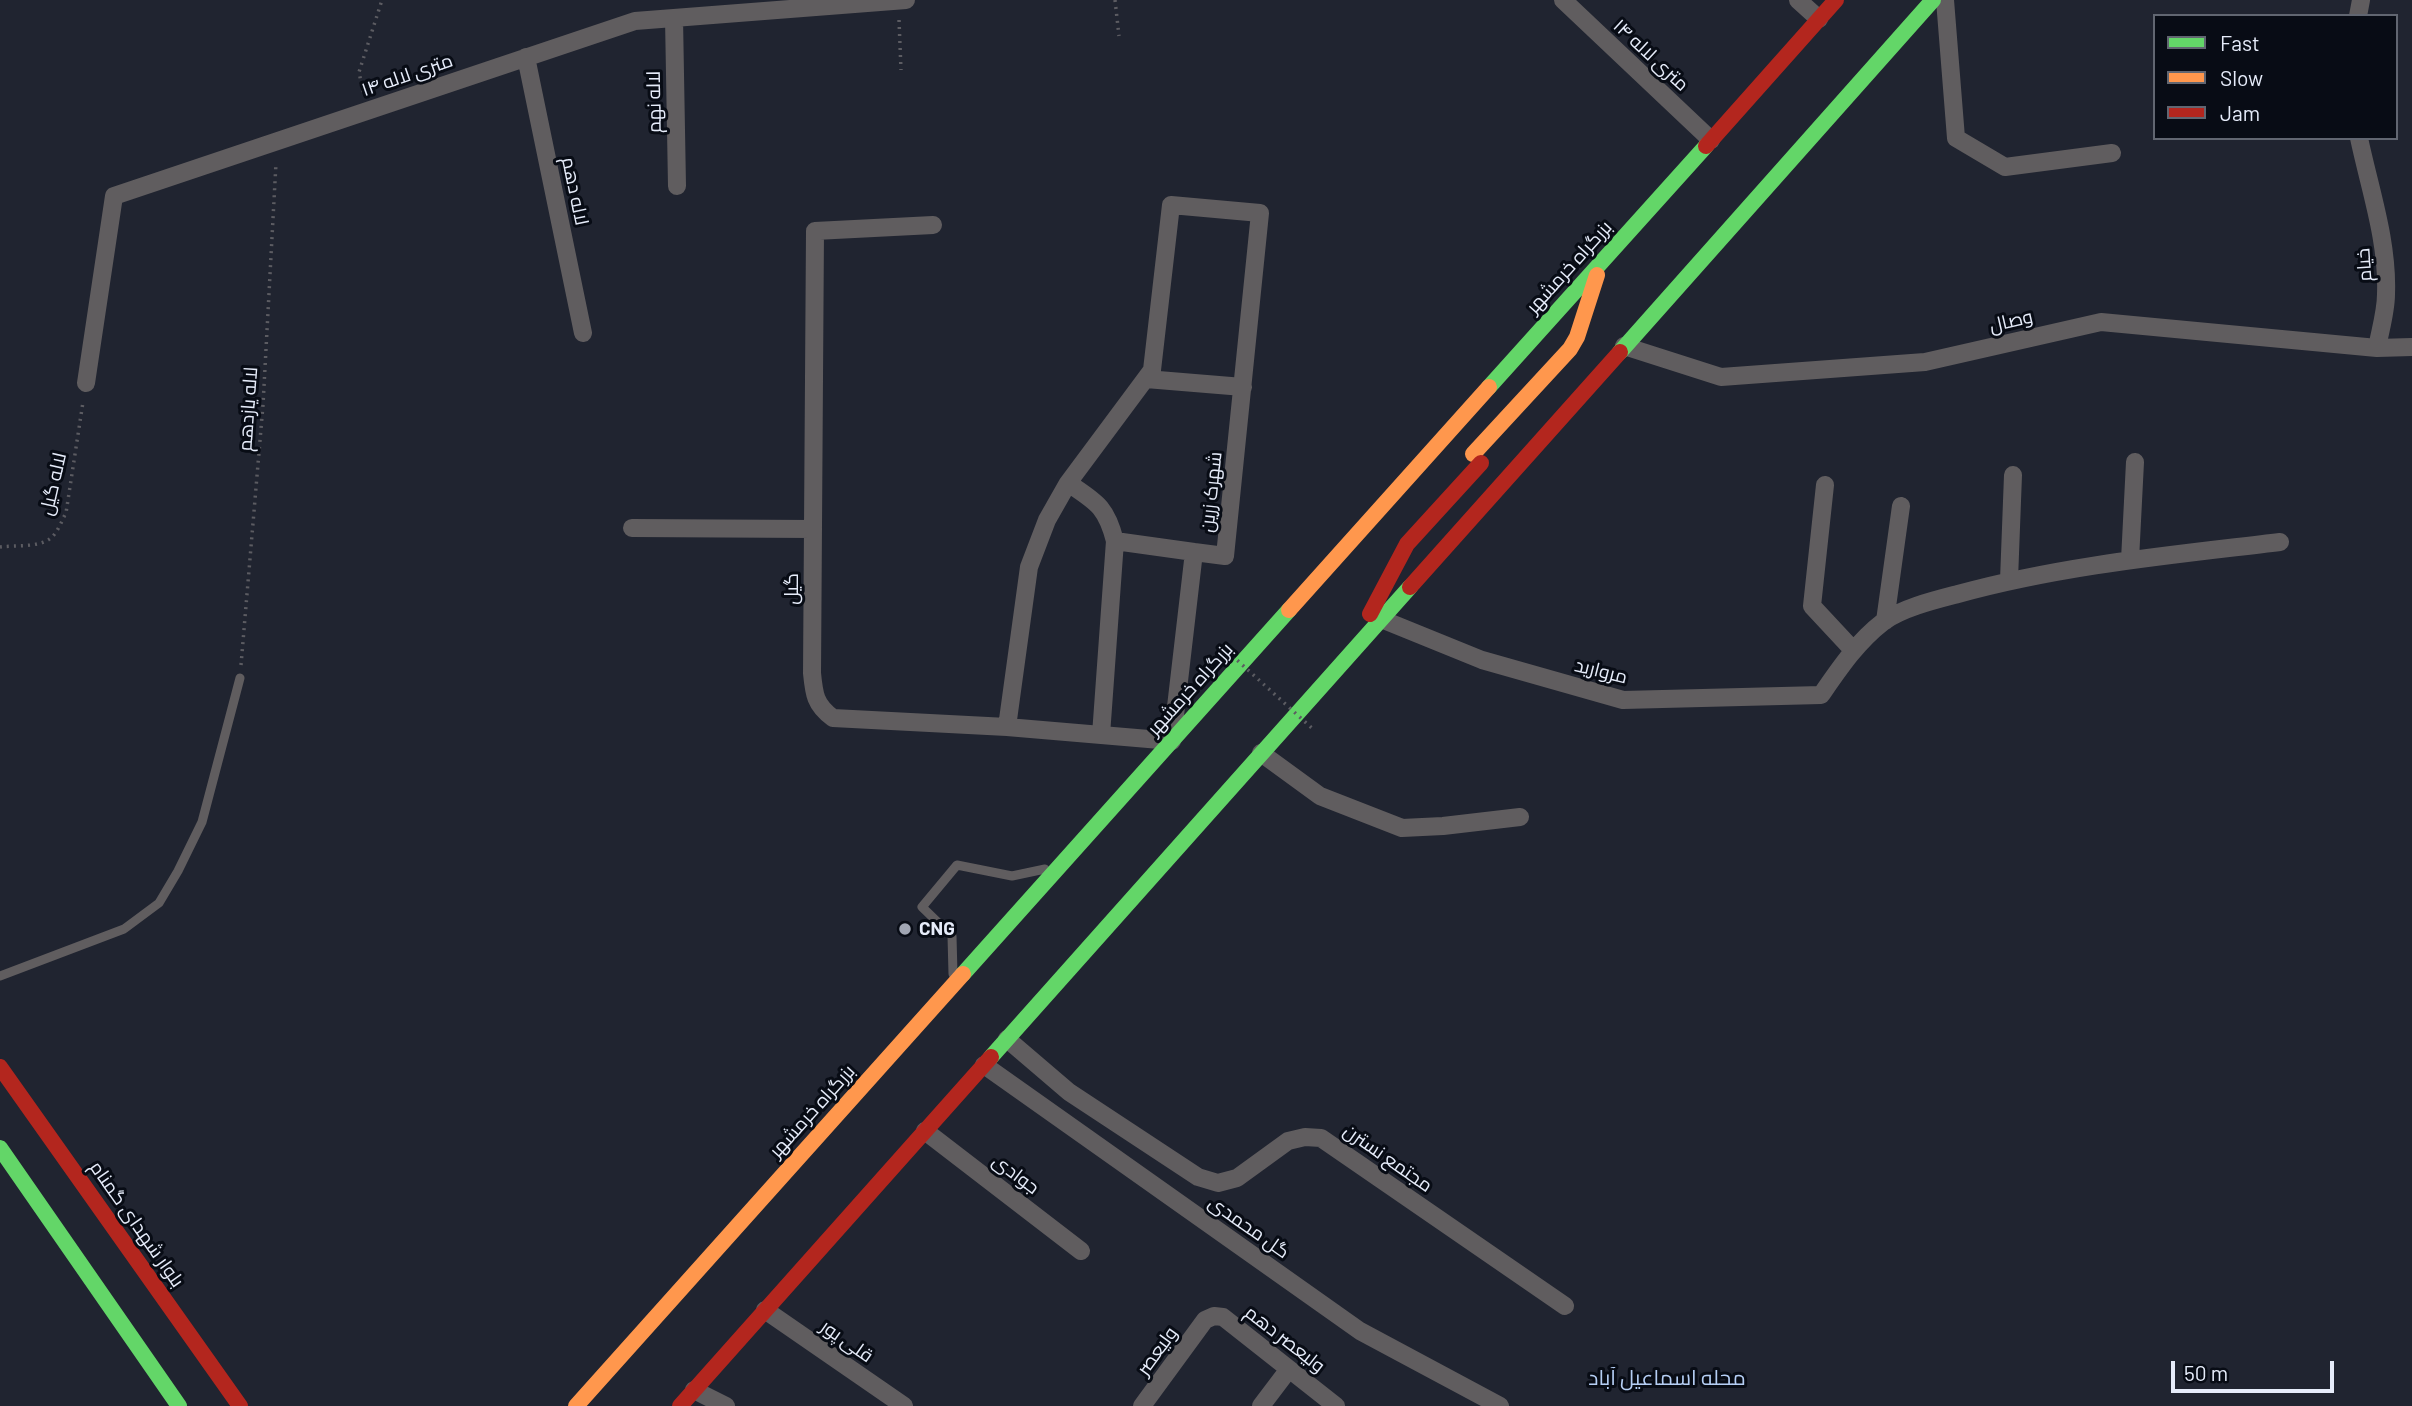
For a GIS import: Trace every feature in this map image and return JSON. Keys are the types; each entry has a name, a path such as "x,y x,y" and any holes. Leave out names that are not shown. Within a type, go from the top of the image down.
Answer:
{"main road":[{"name":"بزرگراه خرمشهر","path":"576,1406 1172,741 1465,447 1602,261 1836,0"},
{"path":"680,1406 1933,0"},
{"path":"1349,655 1407,544 1465,447 1570,349 1577,337 1602,261"},
{"path":"1465,447 1502,484"},
{"name":"بلوار شهدای گمنام","path":"0,1067 240,1406"},
{"path":"0,1148 179,1406"}],"street":[{"name":"۱۴ متری لاله","path":"86,383 114,196 635,21 906,0"},
{"name":"۱۴ متری لاله","path":"1563,0 1711,140"},
{"path":"1798,0 1819,19"},
{"path":"1945,0 1956,138 2005,167 2112,153"},
{"name":"لاله نهم","path":"674,18 677,186"},
{"name":"لاله دهم","path":"526,57 583,334"},
{"name":"خیام","path":"2359,140 2383,233 2386,295 2377,348"},
{"name":"شهرک زرین","path":"1146,379 1152,370 1155,357 1171,205 1260,213 1225,556 1194,552 1172,741"},
{"name":"گیل","path":"933,225 815,231 814,698 821,709 833,718 1007,727 1172,741"},
{"name":"وصال","path":"1624,346 1721,377 1925,362 2101,322 2377,348 2412,347"},
{"path":"1007,727 1029,567 1046,520 1068,483 1146,379 1243,387"},
{"path":"2130,559 2135,462"},
{"path":"2009,580 2013,475"},
{"path":"1068,483 1095,501 1110,518 1115,541 1101,735"},
{"path":"1825,485 1812,606 1853,650 1885,621 1926,603 2009,580 2130,559 2280,542"},
{"path":"1885,621 1901,506"},
{"path":"632,528 813,529"},
{"path":"1115,541 1194,552"},
{"name":"مروارید","path":"1381,619 1482,660 1623,700 1821,695 1853,650"},
{"path":"1261,753 1320,796 1402,828 1520,817"},
{"name":"مجتمع نسترن","path":"1007,1038 1069,1092 1198,1177 1218,1183 1237,1178 1288,1140 1305,1136 1321,1138 1565,1306"},
{"name":"گل محمدی","path":"984,1065 1360,1331 1500,1406"},
{"name":"جوادی","path":"925,1131 1081,1251"},
{"name":"قلی پور","path":"765,1310 904,1406"},
{"name":"ولیعصر دهم","path":"1205,1320 1214,1316 1223,1317 1336,1406"},
{"name":"ولیعصر","path":"1142,1406 1205,1320"},
{"path":"1261,1406 1289,1369"},
{"path":"694,1390 726,1406"}],"lane":[{"path":"0,976 124,929 159,903 178,872 202,822 240,678"},
{"path":"953,986 952,936 922,907 957,865 1012,876 1060,866"}],"path":[{"path":"366,112 359,72 382,0"},
{"path":"1115,0 1119,36"},
{"path":"898,1 901,70"},
{"name":"لاله یازدهم","path":"240,678 263,405 277,142"},
{"name":"لاله گیل","path":"0,547 35,544 51,538 66,513 86,383"},
{"path":"1227,651 1314,730"}],"traffic: fast":[{"path":"1620,352 1933,0"},
{"path":"1489,387 1706,146"},
{"path":"991,1057 1410,587"},
{"path":"963,974 1289,610"},
{"path":"0,1148 179,1406"}],"traffic: slow":[{"path":"1473,454 1570,349 1577,337 1597,275"},
{"path":"1289,610 1489,387"},
{"path":"576,1406 963,974"}],"traffic: jam":[{"path":"1706,146 1836,0"},
{"path":"1410,587 1620,352"},
{"path":"1370,614 1407,544 1481,463"},
{"path":"680,1406 991,1057"},
{"path":"0,1067 240,1406"}],"place":[{"name":"CNG","path":"905,929"}],"district":[{"name":"محله اسماعیل آباد","path":"1667,1378"}]}
